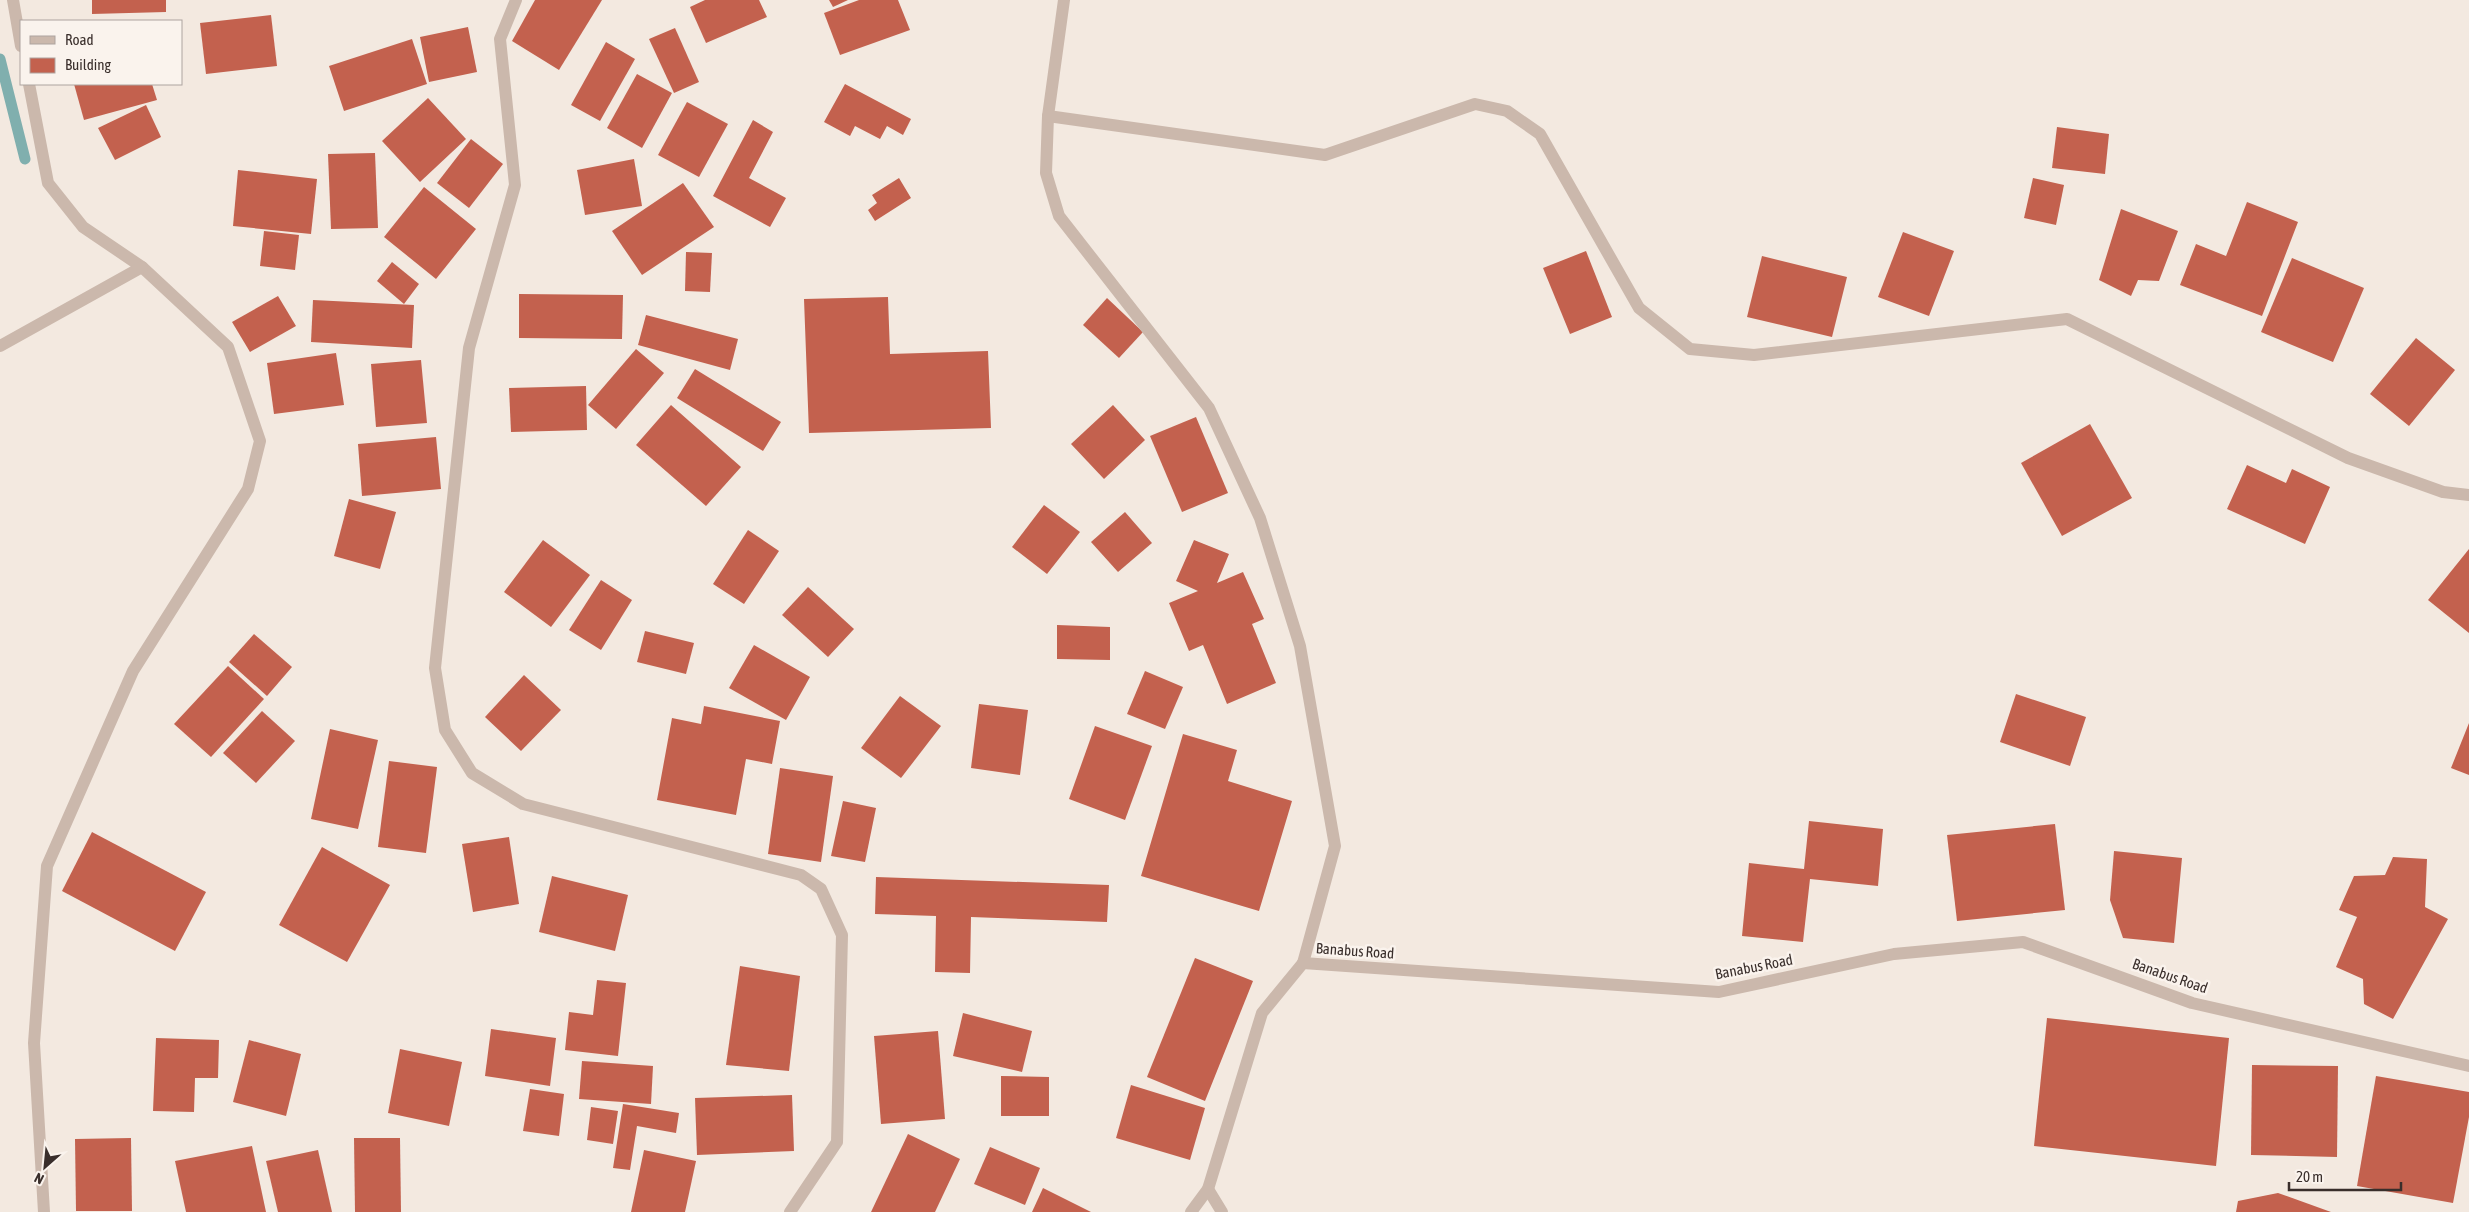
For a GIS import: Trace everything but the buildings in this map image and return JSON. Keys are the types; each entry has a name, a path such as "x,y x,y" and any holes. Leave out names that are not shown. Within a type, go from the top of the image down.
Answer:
{"street":[{"path":"13,0 20,40"},
{"path":"516,0 500,39 514,185 468,348 435,668 445,730 472,773 523,804 801,875 822,889 842,936 837,1142 790,1212"},
{"path":"1064,0 1048,116 1046,173 1059,216 1209,408 1260,518 1300,646 1334,846 1302,963"},
{"path":"29,85 48,183 83,227 142,267 228,347 260,441 248,489 133,671 47,866 34,1043 44,1212"},
{"path":"1048,116 1325,155 1475,104 1507,111 1540,134 1639,308 1690,349 1754,355 2067,319 2348,458 2443,492 2469,495"},
{"path":"0,346 142,267"},
{"name":"Banabus Road","path":"1191,1212 1208,1189 1262,1013 1302,963 1719,992 1894,954 2023,942 2192,1003 2469,1066"},
{"path":"1208,1189 1222,1212"}],"waterway":[{"path":"0,59 25,159"}]}
